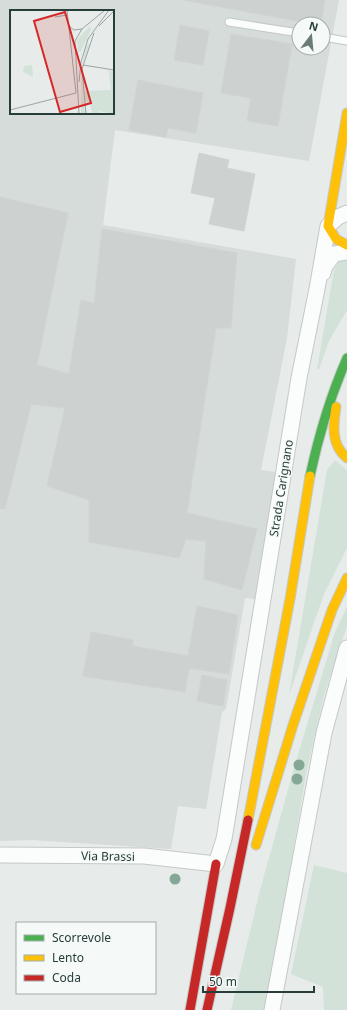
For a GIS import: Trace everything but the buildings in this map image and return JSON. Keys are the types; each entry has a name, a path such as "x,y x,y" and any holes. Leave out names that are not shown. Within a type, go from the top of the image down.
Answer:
{"main road":[{"name":"Strada Carignano","path":"328,226 347,113"},
{"path":"343,134 347,166"},
{"path":"328,226 336,239 347,245"},
{"path":"345,362 334,419 333,433 337,447 347,458"},
{"path":"207,1010 249,813 289,604 316,447 328,403 345,362"},
{"path":"254,851 292,725 332,610 347,578"},
{"path":"190,1010 216,864"},
{"path":"215,978 247,874"}],"street":[{"path":"328,226 338,217 347,214"},
{"name":"Strada Carignano","path":"216,864 224,839 299,378 328,226"},
{"path":"317,289 326,266 334,254 347,252"},
{"path":"272,1010 324,733 347,648"},
{"name":"Via Brassi","path":"0,855 144,856 216,864"}],"lane":[{"path":"228,22 291,32"},
{"path":"331,38 347,41"}],"shaded area":[{"path":"0,0 339,0 331,43 331,16 291,16 291,56 329,56 309,161 115,130 103,225 296,259 287,338 261,470 276,472 255,599 245,598 226,709 222,712 206,809 178,806 171,849 32,840 0,841"},
{"path":"347,256 347,310 329,341 319,369 317,369 334,270 338,262"},
{"path":"335,460 347,470 347,548 324,594 289,695 327,470"},
{"path":"347,607 347,626 324,695 306,774 267,1010 231,1010 260,890 296,761 335,632"},
{"path":"314,865 347,873 347,1010 324,1010 323,987 291,974"}],"traffic: fast":[{"path":"310,476 317,445 335,387 347,358"}],"traffic: slow":[{"path":"347,113 328,226 336,239 347,245"},
{"path":"336,407 334,435 338,447 347,458"},
{"path":"248,820 290,599 310,476"},
{"path":"256,845 293,725 332,610 347,578"}],"traffic: jam":[{"path":"207,1010 248,820"},
{"path":"190,1010 216,864"}]}
